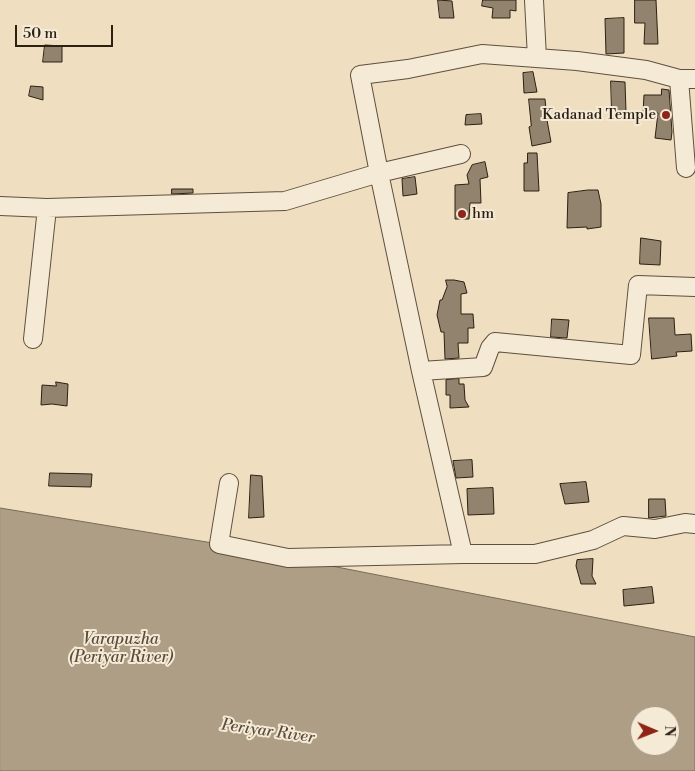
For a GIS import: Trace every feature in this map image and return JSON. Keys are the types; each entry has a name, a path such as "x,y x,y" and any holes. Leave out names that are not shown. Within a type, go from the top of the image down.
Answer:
{"street":[{"path":"534,0 537,58"},
{"path":"463,554 420,371 360,75 408,69 482,54 577,61 646,70 687,79 686,168"},
{"path":"0,206 47,208 286,201 379,173 460,154"},
{"path":"33,339 47,208"},
{"path":"420,371 483,367 490,348 495,342 631,355 638,285 695,287"},
{"path":"229,483 219,544 288,558 535,554 593,540 623,526 655,529 695,524"}],"water":[{"name":"Varapuzha (Periyar River)","path":"0,508 219,544 695,637 695,771 0,771"}],"building":[{"path":"438,0 452,1 454,18 440,18"},
{"path":"483,0 516,0 516,11 510,10 510,18 492,18 493,8 482,6"},
{"path":"635,0 656,0 658,44 644,44 645,23 635,23"},
{"path":"624,18 624,53 606,54 605,19"},
{"path":"45,45 62,46 62,62 43,62"},
{"path":"533,72 537,92 524,93 523,73"},
{"path":"611,81 625,82 626,112 612,112"},
{"path":"31,86 43,87 43,100 29,96"},
{"name":"Kadanad Temple","path":"662,89 669,90 671,140 655,138 658,113 643,113 644,95 661,95"},
{"path":"529,99 545,99 551,142 532,146 529,127 531,126"},
{"path":"481,114 482,124 465,125 466,115"},
{"path":"528,153 537,153 539,191 524,191 524,163 527,163"},
{"path":"485,162 488,177 480,179 481,203 470,203 469,219 455,219 455,185 469,184 467,175 472,165"},
{"path":"415,177 417,194 403,196 402,179"},
{"path":"172,189 193,189 193,193 172,194"},
{"path":"598,190 601,204 601,227 587,229 587,227 567,228 568,193"},
{"path":"641,238 661,241 660,265 640,264"},
{"path":"446,280 464,282 467,293 461,294 461,314 473,314 474,328 468,328 468,343 458,343 459,358 445,359 444,332 441,332 437,315 440,300 442,300 447,287"},
{"path":"649,318 674,318 675,335 691,334 692,351 676,352 677,356 652,359"},
{"path":"552,319 569,320 567,338 551,337"},
{"path":"459,379 459,384 464,384 465,400 469,407 450,408 450,395 446,395 446,380"},
{"path":"56,382 68,384 67,406 41,405 42,385 56,386"},
{"path":"472,460 473,477 456,478 453,461"},
{"path":"50,473 92,474 91,487 49,486"},
{"path":"251,475 262,476 264,517 249,518"},
{"path":"586,482 589,502 565,504 560,484"},
{"path":"493,488 494,514 468,515 467,489"},
{"path":"649,499 665,499 666,516 649,518"},
{"path":"593,559 592,576 596,584 581,584 576,566 577,560"},
{"path":"652,587 654,603 624,606 623,590"}],"place":[{"name":"Kadanad Temple","path":"666,115"},
{"name":"hm","path":"462,214"}],"water label":[{"name":"Periyar River","path":"268,732"}]}
